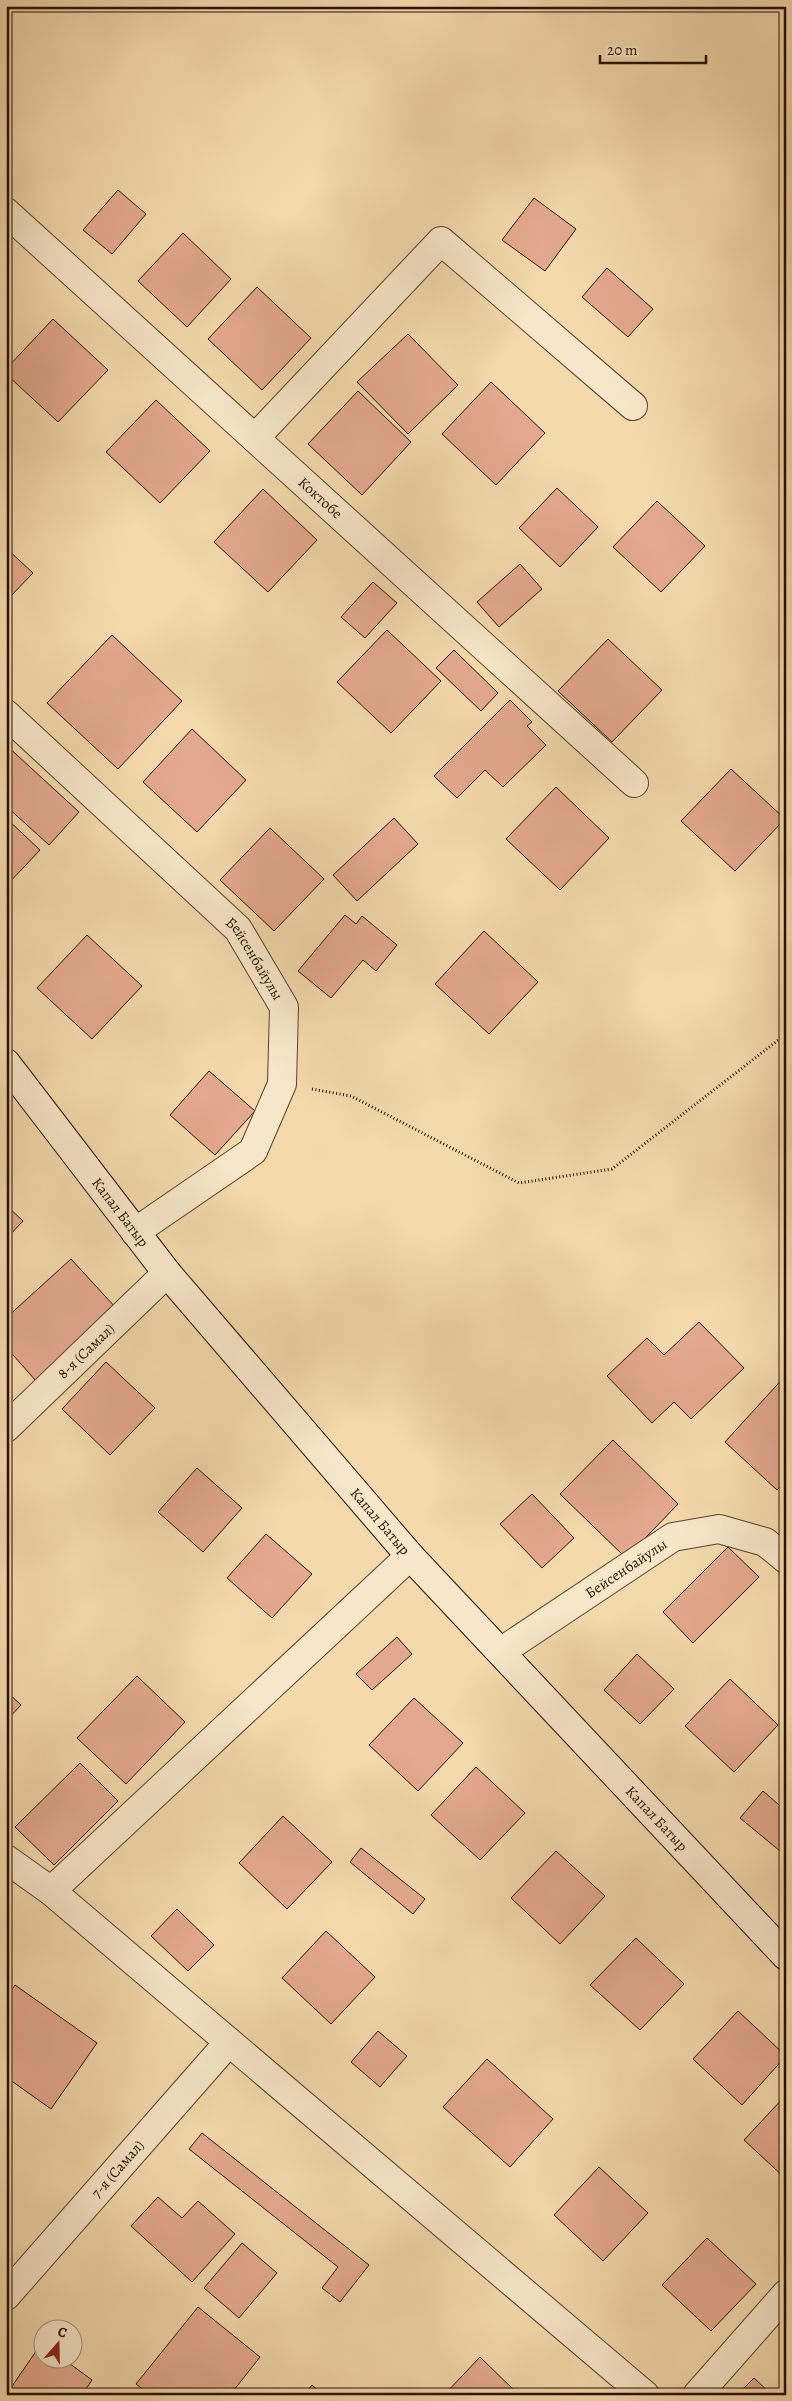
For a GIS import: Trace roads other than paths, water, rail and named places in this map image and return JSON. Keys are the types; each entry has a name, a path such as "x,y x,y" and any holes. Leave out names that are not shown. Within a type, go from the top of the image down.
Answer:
{"street":[{"name":"Коктобе","path":"6,212 634,783"},
{"path":"254,438 441,241 633,406"},
{"name":"Бейсенбайулы","path":"6,714 238,930 284,1007 282,1084 253,1151 135,1232"},
{"name":"Капал Батыр","path":"6,1063 167,1273 410,1556 502,1651 786,1956"},
{"name":"8-я (Самал)","path":"6,1428 167,1273"},
{"name":"Бейсенбайулы","path":"502,1651 673,1537 719,1529 765,1542 786,1559"},
{"path":"51,1891 410,1556"},
{"path":"6,1858 51,1891 229,2042 633,2391"},
{"name":"7-я (Самал)","path":"6,2296 229,2042"},
{"path":"697,2395 786,2294"}]}
